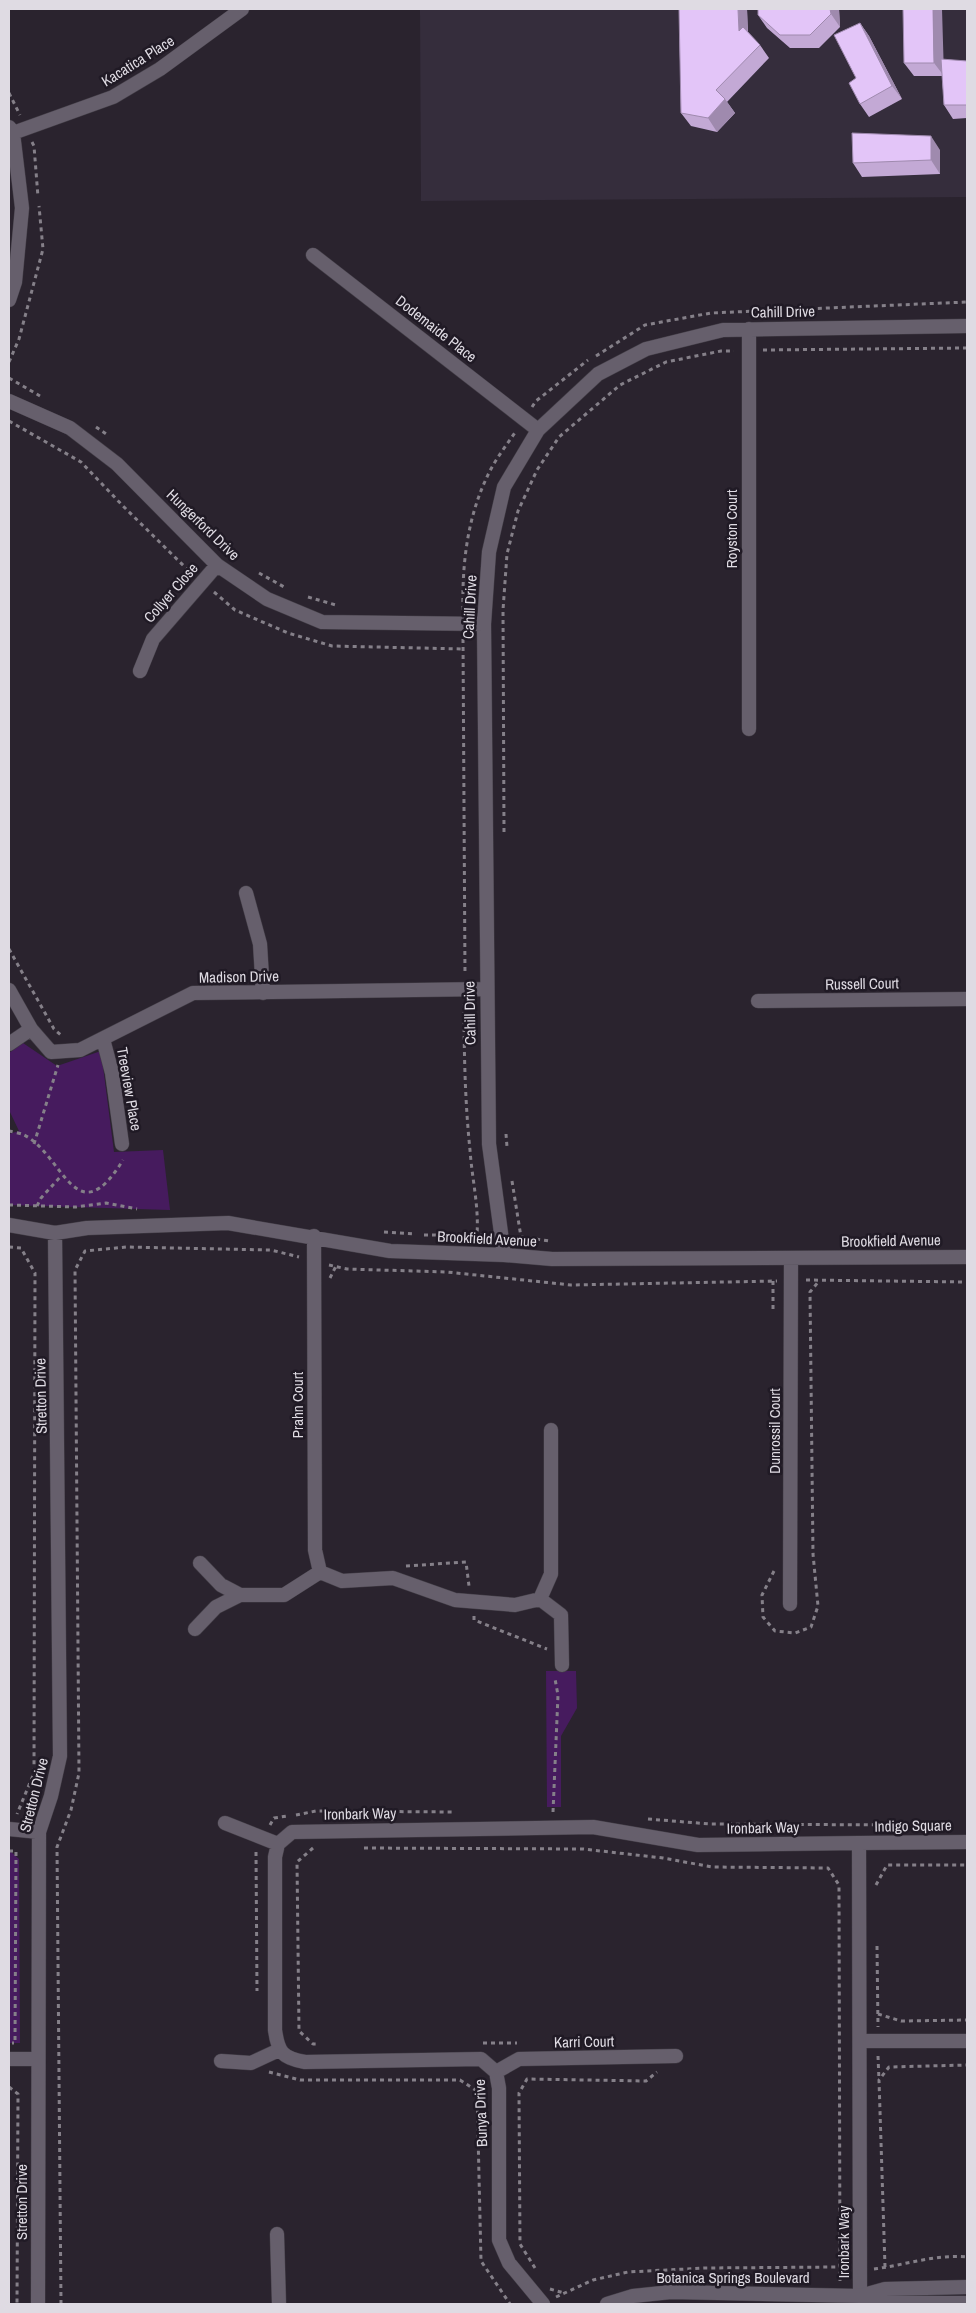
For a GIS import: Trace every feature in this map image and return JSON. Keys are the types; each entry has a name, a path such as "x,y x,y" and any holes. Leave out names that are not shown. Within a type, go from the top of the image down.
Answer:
{"street":[{"name":"Kacatica Place","path":"11,130 113,97 160,69 242,9"},
{"path":"9,300 15,282 22,208 11,130"},
{"name":"Dodemaide Place","path":"313,255 538,430"},
{"name":"Cahill Drive","path":"504,1255 489,1144 486,989 484,624 489,552 504,487 538,430 598,374 646,349 724,330 749,328 967,326"},
{"name":"Royston Court","path":"749,328 749,729"},
{"name":"Hungerford Drive","path":"9,401 70,428 117,464 217,565 267,599 322,622 484,624"},
{"name":"Collyer Close","path":"140,671 153,639 217,565"},
{"path":"246,893 260,944 262,993"},
{"name":"Madison Drive","path":"63,1051 80,1050 193,994 486,989"},
{"path":"9,990 31,1029 51,1052 63,1051"},
{"name":"Russell Court","path":"758,1001 967,999"},
{"path":"9,1044 31,1029"},
{"name":"Treeview Place","path":"103,1039 112,1073 122,1144"},
{"name":"Brookfield Avenue","path":"9,1225 55,1233 87,1228 228,1223 314,1236 390,1251 504,1255 552,1259 967,1257"},
{"name":"Stretton Drive","path":"38,2304 39,1832 51,1796 60,1756 55,1233"},
{"name":"Prahn Court","path":"314,1236 315,1550 320,1572"},
{"name":"Dunrossil Court","path":"790,1604 791,1259"},
{"path":"540,1599 551,1574 551,1430"},
{"path":"200,1563 221,1585 240,1595"},
{"path":"195,1629 216,1607 240,1595 284,1595 302,1586 320,1572 342,1582 393,1578 455,1600 515,1605 540,1599 562,1615 558,1671"},
{"path":"221,2061 241,2064 263,2058 279,2050 274,2030 275,1862 278,1844 225,1823"},
{"name":"Ironbark Way","path":"278,1844 292,1832 305,1831 593,1827 698,1845 859,1843 860,2296"},
{"path":"9,1829 39,1832"},
{"name":"Indigo Square","path":"859,1843 967,1842"},
{"path":"860,2041 967,2041"},
{"name":"Bunya Drive","path":"279,2050 292,2060 305,2062 481,2059 496,2072 499,2088 500,2240 510,2263 547,2302"},
{"name":"Karri Court","path":"496,2072 520,2060 676,2056"},
{"path":"9,2059 38,2059"},
{"path":"277,2234 279,2304"},
{"name":"Botanica Springs Boulevard","path":"860,2296 884,2288 967,2287"},
{"name":"Botanica Springs Boulevard","path":"607,2304 633,2296 671,2292 860,2296 884,2303 967,2303"}],"path":[{"path":"477,1235 479,1213 471,1168 466,1116 462,577 471,522 487,476 536,401 582,364 645,325 711,312 967,302"},
{"path":"504,838 503,610 507,554 518,510 537,470 559,437 620,385 666,362 721,351 967,348"},
{"path":"9,378 44,398"},
{"path":"95,426 110,437"},
{"path":"255,570 288,590"},
{"path":"304,596 345,608"},
{"path":"458,606 462,604"},
{"path":"34,1144 63,1051"},
{"path":"9,1131 24,1135 74,1188 89,1192 100,1188 115,1174 124,1158 122,1144"},
{"path":"506,1131 507,1150"},
{"path":"37,1206 41,1198 62,1175"},
{"path":"511,1179 520,1237 557,1243"},
{"path":"9,1247 21,1248 35,1273 35,1282 34,1773 18,1814 9,1814"},
{"path":"60,2304 57,1847 71,1810 79,1773 75,1270 85,1251 126,1247 271,1250 347,1269 447,1272 571,1285 792,1281 967,1282"},
{"path":"330,1286 330,1276 336,1266"},
{"path":"399,1566 466,1562 474,1620 552,1651"},
{"path":"553,1813 558,1671"},
{"path":"258,1995 256,1850 274,1818 316,1812 460,1812"},
{"path":"545,1813 563,1814"},
{"path":"642,1818 710,1824 908,1825"},
{"path":"322,1848 312,1848 297,1862 297,1872 299,2031 313,2044 323,2044"},
{"path":"360,1848 583,1849 663,1858 712,1867 828,1868 839,1885 840,2267"},
{"path":"9,1851 16,1851 15,2043"},
{"path":"876,1893 876,1883 886,1865 967,1865"},
{"path":"877,1939 878,2014 901,2021 967,2020"},
{"path":"479,2043 518,2043"},
{"path":"539,2274 520,2244 519,2093 527,2079 646,2081 676,2056"},
{"path":"263,2058 267,2072 300,2080 460,2080 477,2091 482,2261 510,2304"},
{"path":"885,2267 879,2080 889,2067 967,2065"},
{"path":"9,2087 18,2094 17,2304"},
{"path":"547,2302 593,2280 628,2272 705,2268 840,2267 875,2269 938,2257 967,2257"},
{"path":"544,2281 549,2288 564,2293"}],"shaded area":[{"path":"420,9 967,9 967,197 421,201"},
{"path":"23,1043 57,1066 101,1051 114,1152 163,1150 170,1210 9,1205 9,1134 19,1131 9,1110 9,1053"},
{"path":"546,1671 576,1671 577,1708 561,1736 561,1807 547,1807"},
{"path":"9,1850 19,1859 20,2043 9,2043"}],"building":[{"path":"679,9 738,9 739,31 743,27 760,45 716,90 725,99 708,118 681,113"},
{"path":"758,9 830,9 831,14 810,35 780,35 758,15"},
{"path":"903,9 933,9 934,63 904,63"},
{"path":"860,23 892,86 860,104 849,83 856,78 834,35"},
{"path":"941,59 967,61 967,105 944,105"},
{"path":"852,133 931,136 931,160 853,163"}]}
